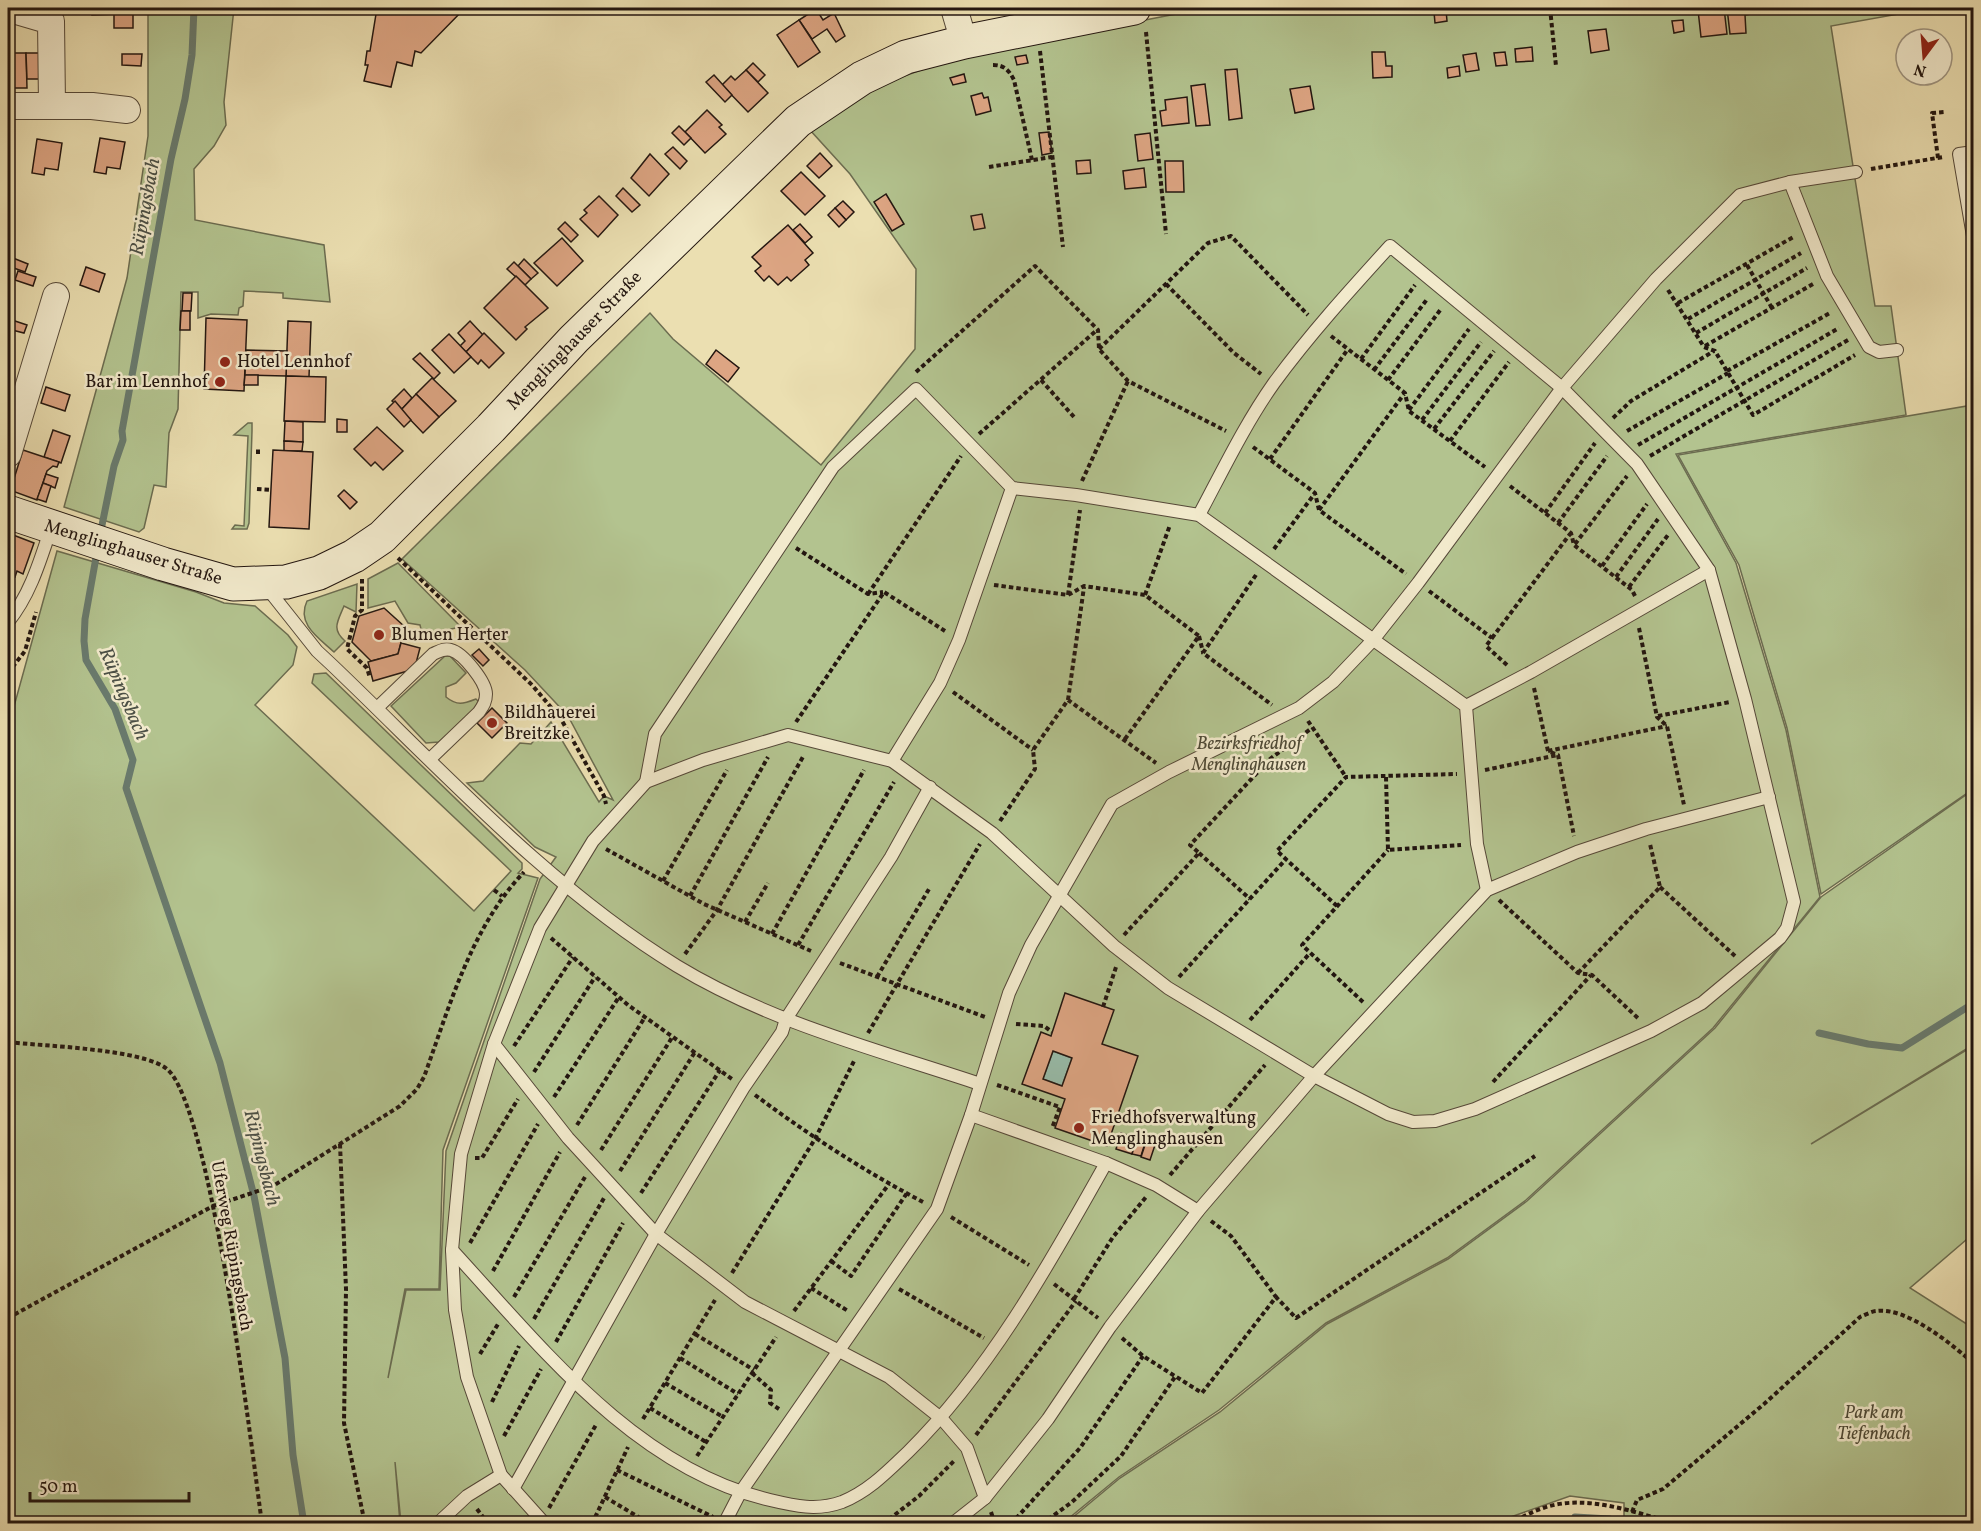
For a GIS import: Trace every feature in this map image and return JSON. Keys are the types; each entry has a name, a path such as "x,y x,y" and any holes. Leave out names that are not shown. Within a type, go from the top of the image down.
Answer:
{"street":[{"path":"954,8 964,42"},
{"path":"10,9 51,21 52,105"},
{"name":"Menglinghauser Straße","path":"8,512 124,552 233,584 264,584 319,573 354,556 382,537 491,428 574,339 798,121 862,78 906,57 1037,27 1140,20"},
{"path":"8,106 52,105 127,110"},
{"path":"8,454 56,296"}],"lane":[{"path":"1974,152 1959,154 1974,242"},
{"path":"724,1523 740,1493 937,1209 971,1116 1009,993 1031,945 1112,804 1169,772 1299,708 1333,682 1373,640 1562,388 1656,279 1740,195 1790,182 1856,172"},
{"path":"1790,182 1827,276 1860,333 1869,347 1879,352 1897,350"},
{"path":"543,1522 501,1475 467,1377 455,1310 461,1157 494,1044 540,928 593,841 646,782 783,736 811,740 897,765 990,831 1117,949 1168,988 1314,1076 1388,1114 1413,1122 1435,1121 1475,1109 1651,1031 1702,1004 1748,968 1780,938 1787,928 1794,902 1745,699 1709,570 1656,491 1625,452 1562,388 1390,246 1318,326 1273,384 1239,438 1199,515"},
{"path":"646,782 655,734 833,467 916,389 1012,488 1176,509 1199,515 1466,706 1476,844 1487,890"},
{"path":"897,765 940,682 959,639 1012,488"},
{"path":"8,622 21,606 41,562 59,531"},
{"path":"1466,706 1518,680 1709,570"},
{"path":"264,584 317,651 564,886 677,966 731,995 786,1019 981,1082"},
{"path":"373,704 433,654 443,649 455,650 482,678 486,692 484,703 479,712 430,759"},
{"path":"513,1489 656,1234 744,1087 782,1032 786,1019 827,958 930,787"},
{"path":"952,1524 985,1498 1048,1419 1110,1327 1198,1210 1314,1076 1487,890 1577,852 1646,828 1769,797"},
{"path":"494,1044 546,1110 656,1234 745,1302 890,1377 942,1419 967,1448 985,1498"},
{"path":"971,1116 1106,1163 1157,1186 1198,1210"},
{"path":"456,1255 574,1380 634,1434 689,1469 740,1493 807,1509 842,1502 877,1482 942,1419 1044,1275 1106,1163"},
{"path":"437,1524 467,1496 501,1475"}],"path":[{"path":"1550,8 1556,66"},
{"path":"1140,20 1166,234"},
{"path":"1037,27 1063,247"},
{"path":"983,67 1001,65 1009,70 1014,80 1032,160"},
{"path":"1938,158 1932,113 1944,112"},
{"path":"1856,172 1959,154"},
{"path":"989,166 1052,157"},
{"path":"1678,303 1808,228"},
{"path":"1099,350 1208,243 1231,236 1318,326 1405,393 1409,411 1571,533 1574,545 1629,587 1639,610 1658,717 1667,726 1687,818"},
{"path":"1688,319 1815,244"},
{"path":"1696,333 1820,260"},
{"path":"1746,265 1772,308"},
{"path":"916,389 912,375 1035,266 1098,330 1099,350 1128,381 1239,438 1269,459 1315,493 1319,510 1492,638"},
{"path":"1361,359 1424,274"},
{"path":"1704,347 1827,276"},
{"path":"1656,279 1678,303 1704,347 1715,351 1753,415 1869,347"},
{"path":"1166,284 1234,353 1273,384"},
{"path":"1374,370 1437,285"},
{"path":"1388,380 1450,296"},
{"path":"1545,513 1609,436 1844,305"},
{"path":"1409,411 1477,319"},
{"path":"1625,452 1853,321"},
{"path":"868,594 969,444 1098,330"},
{"path":"1422,420 1490,330"},
{"path":"1745,401 1860,333"},
{"path":"1434,429 1503,340"},
{"path":"1269,459 1348,349"},
{"path":"1558,523 1630,401 1715,351"},
{"path":"1450,441 1517,352"},
{"path":"1041,380 1074,417"},
{"path":"1068,596 1079,495 1128,381"},
{"path":"1319,510 1405,393"},
{"path":"258,448 258,454"},
{"path":"256,489 271,490"},
{"path":"1602,566 1656,491"},
{"path":"1203,653 1264,562 1315,493"},
{"path":"1616,577 1667,508"},
{"path":"1145,595 1176,509"},
{"path":"1629,587 1677,522"},
{"path":"1518,680 1503,659 1486,646 1571,533"},
{"path":"784,540 868,594 884,592 959,639"},
{"path":"396,555 532,686 561,719 604,796 609,822"},
{"path":"362,576 362,610 355,616 347,649 367,668 373,704"},
{"path":"979,583 1068,596 1084,586 1145,595 1199,636 1203,653 1285,714"},
{"path":"592,1524 634,1434 815,1139 839,1095 861,1044 990,831 1035,769 1033,750 1068,700 1084,586"},
{"path":"690,896 783,736 884,592"},
{"path":"1125,739 1199,636"},
{"path":"1531,672 1548,751"},
{"path":"940,682 1033,750"},
{"path":"1658,717 1745,699"},
{"path":"1068,700 1169,772"},
{"path":"1299,708 1346,777"},
{"path":"1548,751 1667,726"},
{"path":"1250,899 1190,845 1270,759 1312,728"},
{"path":"677,966 717,910 764,830 811,740"},
{"path":"663,881 740,749"},
{"path":"1548,751 1558,755"},
{"path":"1337,906 1277,851 1346,777 1472,773 1558,755"},
{"path":"1558,755 1577,852"},
{"path":"772,934 872,756"},
{"path":"798,945 897,765"},
{"path":"1386,777 1388,850"},
{"path":"1646,828 1660,887 1748,968"},
{"path":"593,841 717,910 827,958 999,1023 1044,1026 1052,1032"},
{"path":"1374,1012 1302,945 1388,850 1476,844"},
{"path":"1103,1007 1117,949 1199,853"},
{"path":"8,1318 216,1205 273,1185 400,1106 417,1089 487,918 502,896 536,860"},
{"path":"1168,988 1287,860"},
{"path":"745,922 768,883"},
{"path":"1578,974 1660,887"},
{"path":"877,977 929,889"},
{"path":"494,890 502,896"},
{"path":"1487,890 1578,974 1592,975 1651,1031"},
{"path":"540,928 619,997 815,1139 987,1237 1044,1275 1143,1356 1202,1393 1276,1298"},
{"path":"1239,1032 1310,953"},
{"path":"506,1058 573,957"},
{"path":"1475,1109 1477,1100 1592,975"},
{"path":"461,1157 482,1158 595,977"},
{"path":"456,1255 619,997"},
{"name":"Uferweg Rüpingsbach","path":"8,1042 125,1055 150,1061 166,1068 182,1091 216,1205 262,1524"},
{"path":"883,1524 919,1496 967,1448 1075,1300 1113,1237 1275,1053"},
{"path":"981,1082 1061,1107 1047,1143"},
{"path":"340,1144 346,1289 344,1423 365,1524"},
{"path":"1198,1210 1231,1236 1276,1298 1296,1318 1535,1156"},
{"path":"831,1261 851,1276 907,1193"},
{"path":"886,1282 995,1344"},
{"path":"811,1288 860,1319"},
{"path":"467,1377 507,1309"},
{"path":"1632,1512 1637,1500 1663,1489 1764,1404 1860,1317 1877,1311 1894,1312 1912,1319 1974,1364"},
{"path":"482,1421 527,1330"},
{"path":"695,1334 753,1371 771,1390 770,1403 792,1419"},
{"path":"494,1454 549,1353"},
{"path":"1011,1524 1080,1448 1143,1356"},
{"path":"680,1358 738,1394"},
{"path":"1042,1524 1072,1502 1121,1456 1175,1377"},
{"path":"665,1383 723,1417"},
{"path":"650,1407 706,1442"},
{"path":"543,1522 605,1408"},
{"path":"617,1470 724,1523"},
{"path":"604,1497 650,1524"},
{"path":"1509,1524 1543,1508 1577,1502 1632,1512 1678,1524"}],"green space":[{"path":"148,8 234,8 224,102 226,125 214,146 194,169 195,220 324,245 330,302 283,298 283,293 244,291 243,306 239,308 238,315 211,314 198,318 198,292 181,292 178,409 169,433 166,487 154,485 144,528 139,532 64,507 127,278 148,136"},
{"name":"Bezirksfriedhof Menglinghausen","path":"1207,8 1932,8 1831,26 1875,306 1891,306 1906,415 1676,454 1736,563 1786,730 1820,897 1713,1028 1526,1200 1447,1258 1326,1323 1219,1410 1119,1477 1063,1523 401,1523 395,1462 400,1523 8,1524 8,728 57,551 196,592 224,603 255,606 288,635 297,647 293,665 255,705 474,911 511,871 312,683 314,674 326,673 522,863 522,869 518,873 538,878 443,1150 439,1289 405,1289 388,1378 406,1290 440,1290 446,1151 540,879 556,857 535,847 467,783 483,781 520,743 531,744 551,722 599,802 604,796 613,800 568,716 525,670 402,559 650,313 673,339 821,465 915,349 916,269 850,174 810,130 866,93 924,69 985,53"},
{"path":"1973,405 1973,789 1821,894 1787,728 1739,565 1678,455"},
{"path":"248,423 252,423 249,523 247,529 232,529 235,525 244,526 248,436 234,435"},
{"path":"398,563 461,627 451,629 440,639 421,629 420,625 408,623 395,601 368,608 368,579"},
{"path":"357,584 356,612 344,606 337,629 345,641 334,652 311,630 304,617 304,609 307,601"},
{"path":"445,656 450,656 466,673 456,683 446,687 446,697 457,703 476,699 478,701 476,709 439,742 426,743 391,706"},
{"name":"Park am Tiefenbach","path":"1973,790 1973,1045 1811,1144 1973,1046 1973,1234 1910,1288 1973,1328 1973,1523 1636,1523 1624,1520 1624,1503 1570,1496 1491,1524 1066,1523 1120,1478 1220,1412 1327,1324 1448,1259 1527,1201 1715,1028 1821,897"}],"shaded area":[{"path":"1053,1051 1072,1058 1062,1086 1043,1079"}],"building":[{"path":"92,8 120,8 120,14 92,15"},
{"path":"377,8 465,8 421,53 415,51 412,66 397,62 391,87 364,81 368,65 365,65 367,51 370,51"},
{"path":"1724,8 1727,34 1701,37 1698,10"},
{"path":"1727,8 1763,8 1764,12 1745,15 1746,33 1730,34"},
{"path":"816,9 823,20 834,13 845,36 836,42 827,29 812,39 799,20"},
{"path":"1446,10 1447,21 1435,23 1434,12"},
{"path":"114,14 133,14 133,28 114,28"},
{"path":"799,20 820,52 798,67 777,35"},
{"path":"1683,20 1684,31 1674,33 1672,21"},
{"path":"1606,29 1609,50 1591,53 1588,31"},
{"path":"1532,47 1533,61 1516,62 1515,49"},
{"path":"1372,52 1385,52 1386,66 1392,66 1392,77 1373,78"},
{"path":"1505,52 1507,65 1496,66 1494,53"},
{"path":"8,53 26,53 27,88 8,88"},
{"path":"26,53 44,53 44,79 27,79"},
{"path":"1476,53 1479,70 1466,72 1463,55"},
{"path":"122,54 142,54 141,66 122,65"},
{"path":"1026,55 1028,63 1017,65 1015,57"},
{"path":"753,63 765,75 758,82 746,70"},
{"path":"1459,66 1460,76 1448,78 1447,68"},
{"path":"1237,69 1242,118 1229,120 1225,70"},
{"path":"746,70 768,93 748,112 722,85 731,76 735,80"},
{"path":"964,74 966,82 953,85 950,78"},
{"path":"714,75 732,95 725,102 706,82"},
{"path":"1205,84 1210,125 1196,126 1191,86"},
{"path":"1310,86 1314,109 1295,113 1290,89"},
{"path":"982,93 984,98 988,97 991,111 976,115 971,96"},
{"path":"1187,97 1189,123 1162,126 1160,111 1166,110 1165,100"},
{"path":"707,110 722,125 719,127 726,134 705,153 685,132"},
{"path":"679,126 691,138 684,145 672,133"},
{"path":"1049,132 1052,153 1042,155 1039,133"},
{"path":"1150,133 1153,159 1138,161 1135,135"},
{"path":"100,138 125,142 120,169 107,167 106,174 94,172"},
{"path":"37,139 62,143 58,170 45,168 44,175 32,173"},
{"path":"673,147 687,161 680,169 665,154"},
{"path":"820,153 832,166 819,178 807,166"},
{"path":"650,154 669,174 649,196 631,178"},
{"path":"1090,160 1091,173 1077,174 1076,161"},
{"path":"1165,161 1183,161 1184,192 1166,192"},
{"path":"1144,168 1146,187 1125,189 1123,171"},
{"path":"801,172 825,196 805,215 781,191"},
{"path":"623,188 640,205 632,212 616,196"},
{"path":"886,194 904,224 892,231 874,202"},
{"path":"599,196 618,215 598,237 580,219 587,213 584,210"},
{"path":"843,201 854,212 846,220 835,208"},
{"path":"835,208 846,220 839,227 828,215"},
{"path":"982,214 985,228 974,230 971,216"},
{"path":"565,222 578,235 571,242 558,229"},
{"path":"800,224 812,237 805,243 793,230"},
{"path":"788,225 813,253 805,260 809,265 791,281 787,277 778,285 769,276 764,281 755,271 761,266 752,257"},
{"path":"562,238 583,261 557,286 534,263"},
{"path":"8,256 28,264 25,272 8,266"},
{"path":"524,259 538,273 531,279 518,266"},
{"path":"514,262 531,279 525,285 507,269"},
{"path":"86,267 105,274 99,292 80,285"},
{"path":"18,271 36,277 33,286 15,280"},
{"path":"516,276 548,308 525,327 527,329 516,340 484,308"},
{"path":"183,293 192,293 191,311 182,311"},
{"path":"181,311 190,311 190,330 180,330"},
{"name":"Hotel Lennhof","path":"206,318 247,320 244,391 204,389"},
{"path":"9,319 27,325 24,333 8,329"},
{"path":"288,321 311,322 309,377 286,376"},
{"path":"470,321 483,335 466,352 460,346 465,341 458,333"},
{"path":"484,333 504,353 489,368 481,360 478,364 466,352"},
{"path":"449,334 471,357 454,373 432,350"},
{"path":"246,350 287,351 286,376 245,375"},
{"path":"716,350 739,368 728,382 706,364"},
{"path":"420,353 440,373 434,379 413,359"},
{"path":"245,375 258,375 258,385 244,385"},
{"path":"286,376 326,377 325,422 284,421"},
{"path":"432,378 456,401 439,417 416,394"},
{"path":"46,387 70,395 65,411 41,403"},
{"path":"404,389 412,398 402,409 392,401"},
{"path":"416,394 439,417 423,433 401,410"},
{"path":"395,401 411,420 404,427 387,409"},
{"path":"337,419 347,420 347,432 337,432"},
{"path":"285,421 303,422 303,442 284,441"},
{"path":"377,427 403,451 383,470 375,462 371,466 354,449"},
{"path":"53,430 70,436 61,463 44,457"},
{"path":"284,441 303,442 302,451 284,451"},
{"path":"23,450 59,462 57,467 53,466 47,471 37,500 15,492 12,485"},
{"path":"273,450 313,452 309,529 269,527"},
{"path":"46,474 58,478 55,488 43,483"},
{"path":"43,483 51,486 46,502 37,499"},
{"path":"344,490 357,502 350,509 338,496"},
{"path":"8,533 34,543 23,574 17,571 15,577 8,575"},
{"name":"Blumen Herter","path":"384,608 405,627 398,654 371,661 352,642 359,616"},
{"path":"401,643 420,648 415,667 373,681 368,662 398,654"},
{"path":"479,649 489,660 483,666 472,655"},
{"name":"Bildhauerei Breitzke","path":"492,708 507,723 492,738 477,723"},
{"path":"1065,993 1114,1010 1102,1044 1138,1056 1107,1146 1055,1128 1065,1099 1022,1084 1041,1032 1051,1036","holes":["1053,1051 1072,1058 1062,1086 1043,1079"]},
{"path":"1121,1133 1137,1138 1132,1154 1116,1149"},
{"path":"1137,1138 1146,1140 1141,1156 1132,1154"},
{"path":"1147,1139 1156,1142 1150,1160 1141,1157"}],"waterway":[{"name":"Rüpingsbach","path":"100,535 114,466 123,440 122,431 171,159 185,99 192,55 194,8"},
{"name":"Rüpingsbach","path":"97,552 85,619 86,660 115,709 133,760 126,788 220,1063 254,1196 285,1358 293,1455 304,1524"},
{"path":"1819,1033 1868,1044 1902,1048 1974,1003"},
{"path":"1575,1517 1609,1519 1628,1524"}],"place":[{"name":"Hotel Lennhof","path":"225,362"},
{"name":"Bar im Lennhof","path":"220,382"},
{"name":"Blumen Herter","path":"379,635"},
{"name":"Bildhauerei Breitzke","path":"492,723"},
{"name":"Friedhofsverwaltung Menglinghausen","path":"1079,1128"}]}
